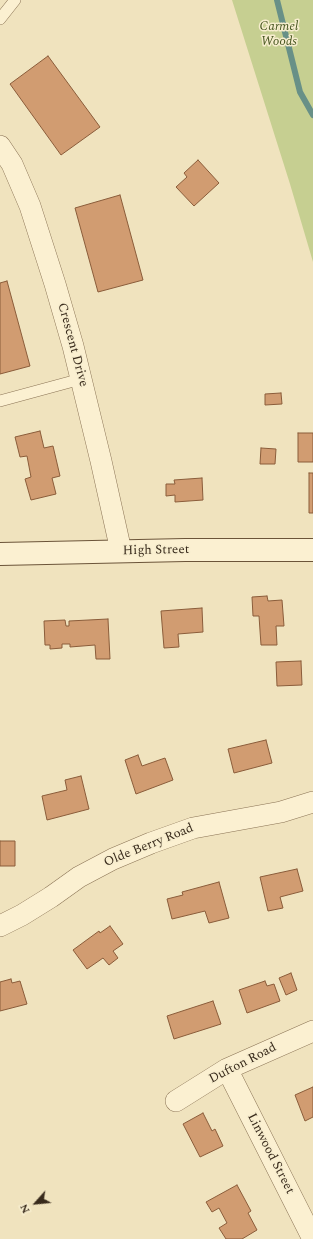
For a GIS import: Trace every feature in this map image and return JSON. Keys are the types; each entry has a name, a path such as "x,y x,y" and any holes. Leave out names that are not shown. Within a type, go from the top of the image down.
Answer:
{"main road":[{"name":"High Street","path":"0,554 121,551 313,550"}],"street":[{"name":"Crescent Drive","path":"0,146 12,164 30,206 55,284 73,346 121,551"},
{"name":"Olde Berry Road","path":"0,926 46,901 79,878 113,859 151,843 193,828 281,812 313,802"},
{"name":"Dufton Road","path":"176,1101 227,1069 313,1031"},
{"name":"Linwood Street","path":"227,1069 313,1239"}],"lane":[{"path":"0,19 15,0"},
{"path":"0,401 81,379"}],"green space":[{"name":"Carmel Woods","path":"232,0 313,0 313,262 290,184"}],"building":[{"path":"48,56 100,127 61,155 10,84"},
{"path":"198,160 219,183 194,206 176,187 187,177 184,173"},
{"path":"120,195 143,280 98,292 75,208"},
{"path":"7,281 30,366 0,374 0,283"},
{"path":"281,393 282,404 265,405 265,394"},
{"path":"40,431 44,448 53,446 60,476 52,478 56,494 31,500 25,479 31,477 27,456 20,457 15,437"},
{"path":"298,433 313,433 313,462 298,462"},
{"path":"261,448 276,449 275,464 260,464"},
{"path":"309,473 313,473 313,513 309,513"},
{"path":"202,478 203,500 175,502 175,495 166,496 166,484 175,484 174,480"},
{"path":"267,596 268,601 282,600 284,626 276,626 277,645 261,645 259,616 253,616 252,597"},
{"path":"202,608 203,632 178,634 179,647 164,648 161,611"},
{"path":"108,619 110,659 96,659 95,645 70,647 70,644 62,644 62,648 50,649 50,645 45,645 44,621 65,620 66,626 69,626 69,621"},
{"path":"301,661 302,685 277,686 276,662"},
{"path":"266,740 272,763 234,773 228,749"},
{"path":"138,755 142,766 165,758 173,780 136,794 125,760"},
{"path":"81,776 89,809 47,820 42,796 67,790 65,780"},
{"path":"0,841 15,841 15,866 0,866"},
{"path":"297,869 303,891 280,897 283,908 268,911 260,877"},
{"path":"219,882 229,918 209,923 205,911 172,919 167,899 183,895 182,892"},
{"path":"110,926 123,944 113,951 118,958 109,965 103,958 87,969 73,950 99,931 100,933"},
{"path":"291,973 297,990 286,995 279,978"},
{"path":"11,979 12,983 20,981 27,1004 0,1011 0,982"},
{"path":"265,981 267,986 274,984 280,1001 247,1013 239,990"},
{"path":"213,1001 221,1024 174,1039 167,1016"},
{"path":"313,1087 313,1117 305,1121 295,1095"},
{"path":"203,1113 212,1131 215,1129 223,1146 200,1157 183,1124"},
{"path":"237,1185 251,1211 248,1213 257,1230 242,1239 226,1239 219,1228 227,1223 219,1208 212,1212 206,1202"}],"waterway":[{"path":"277,0 300,92 313,115"}]}
